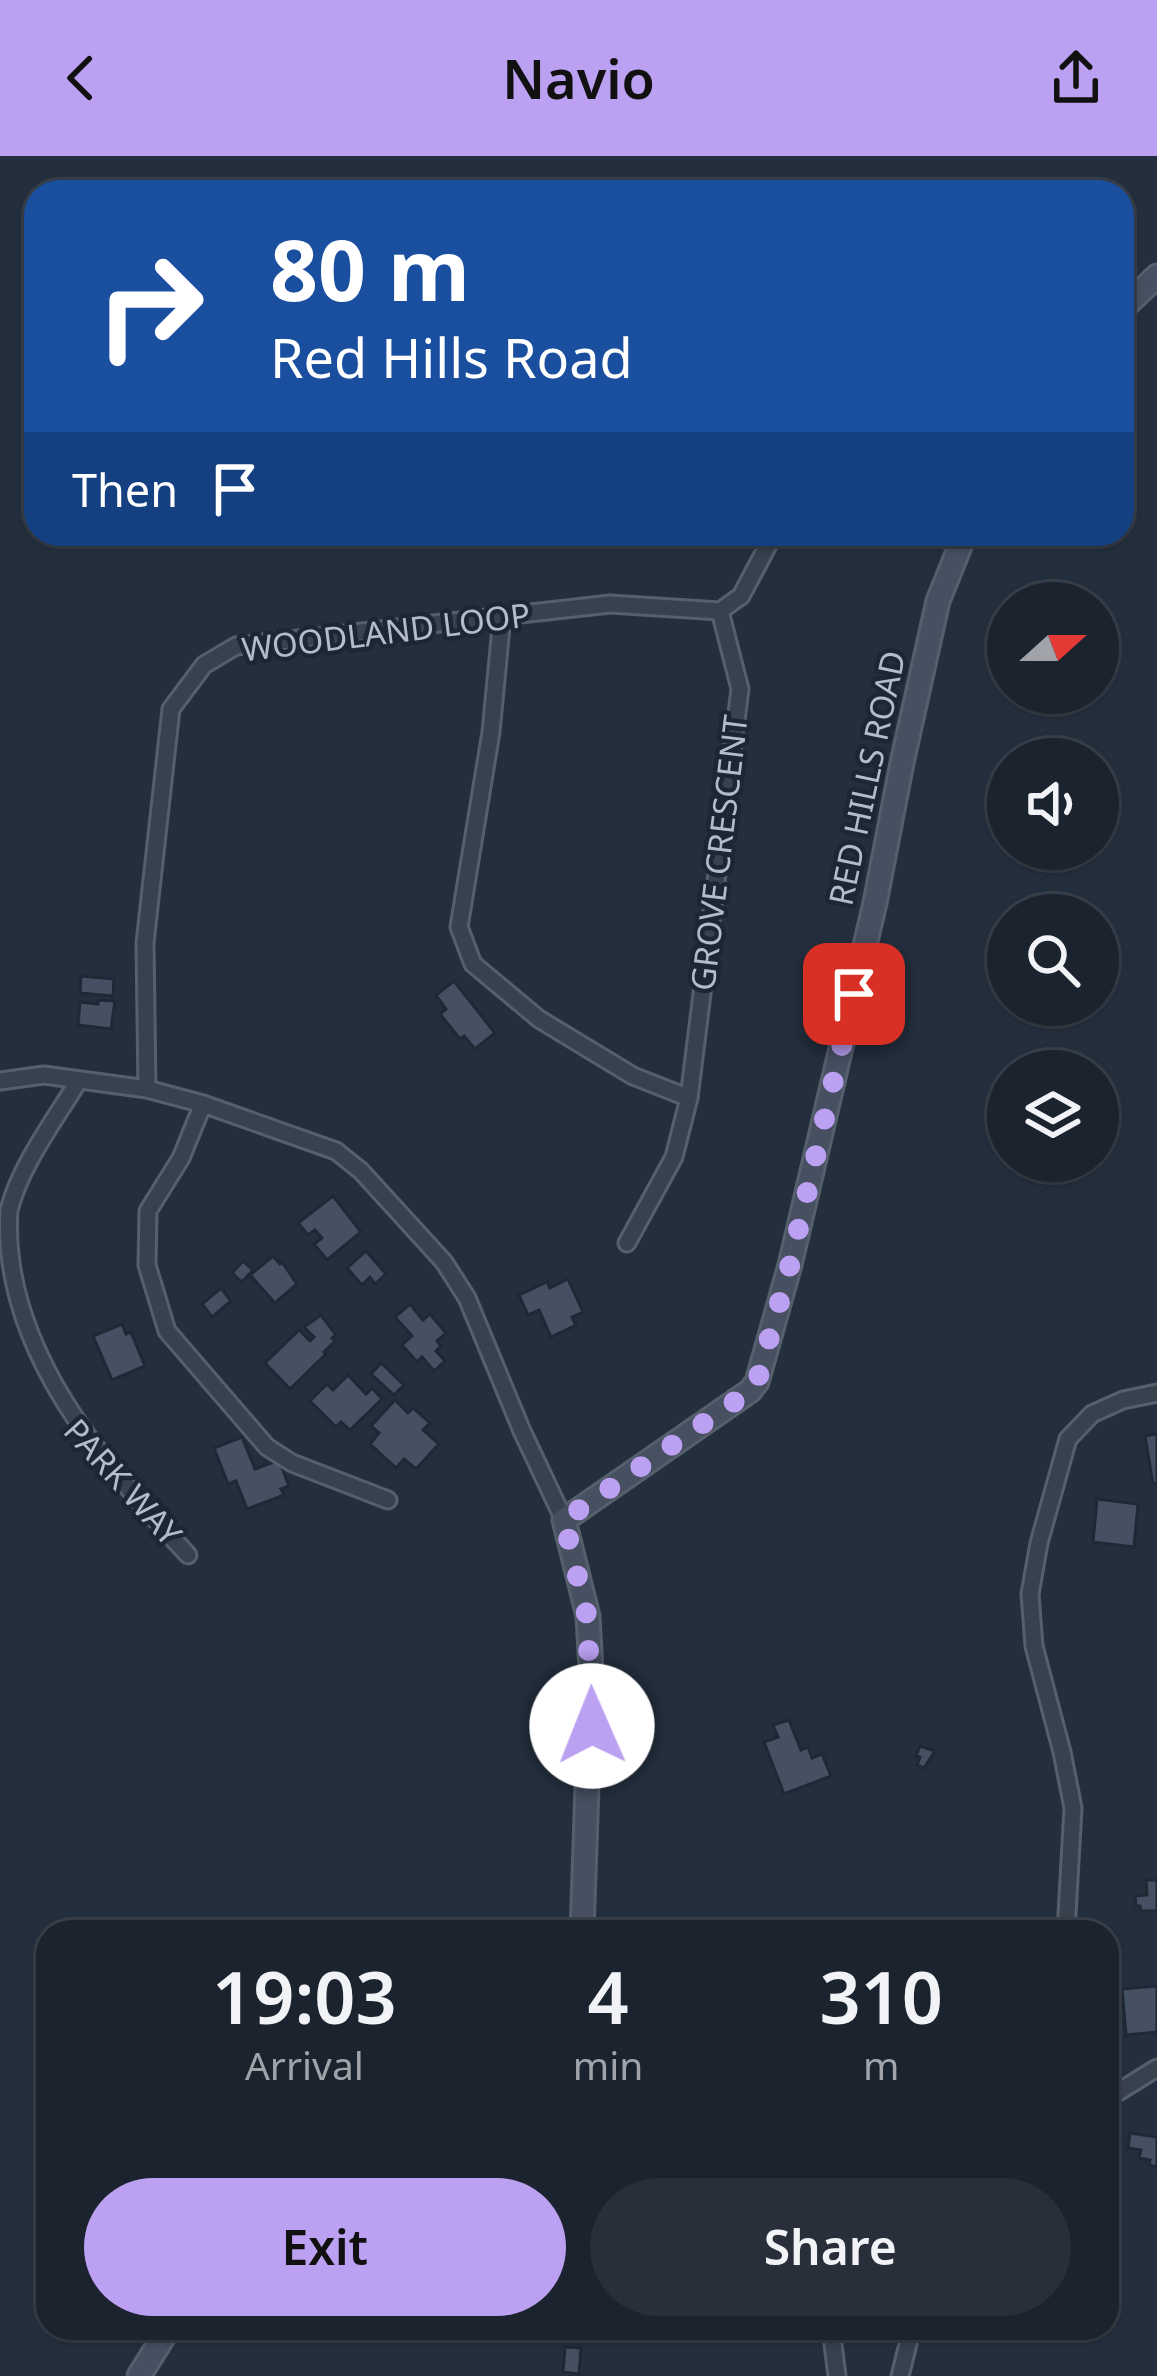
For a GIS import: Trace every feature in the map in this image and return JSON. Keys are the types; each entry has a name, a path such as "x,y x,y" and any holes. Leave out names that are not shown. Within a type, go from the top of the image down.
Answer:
{"main road":[{"path":"1134,298 1157,276"},
{"name":"RED HILLS ROAD","path":"564,1520 757,1382 790,1265 875,903 938,601 960,546"},
{"path":"564,1520 587,1616 591,1671 583,1920"},
{"path":"139,2376 162,2340"}],"street":[{"path":"720,611 741,596 768,546"},
{"name":"WOODLAND LOOP","path":"147,1089 145,944 171,709 204,665 236,646 610,604 720,611"},
{"name":"GROVE CRESCENT","path":"628,1243 674,1157 688,1098 740,689 720,611"},
{"path":"502,617 491,732 459,926 473,964 539,1019 633,1076 688,1098"},
{"path":"0,1081 44,1075 147,1089 336,1151 361,1171 444,1262 466,1298 564,1520"},
{"name":"PARK WAY","path":"79,1080 10,1205 1,1249 7,1300 23,1346 65,1421 188,1555"},
{"path":"203,1104 181,1159 148,1211 147,1265 167,1331 267,1447 292,1463 388,1500"},
{"path":"1067,1920 1073,1808 1034,1646 1030,1594 1068,1438 1092,1414 1123,1400 1157,1393"},
{"path":"1119,2092 1157,2068"},
{"path":"832,2340 837,2376"},
{"path":"900,2376 909,2340"}],"building":[{"path":"81,976 114,979 113,996 80,993"},
{"path":"454,981 495,1033 475,1049 440,1014 446,1009 436,995"},
{"path":"99,1000 115,1001 111,1029 78,1025 80,1002 98,1004"},
{"path":"333,1196 361,1232 327,1260 314,1244 322,1238 315,1230 308,1235 298,1223"},
{"path":"366,1251 386,1274 375,1284 370,1277 362,1285 347,1268"},
{"path":"273,1256 297,1284 275,1303 250,1275"},
{"path":"243,1261 253,1270 242,1282 232,1273"},
{"path":"568,1279 583,1312 572,1317 576,1325 551,1337 539,1310 528,1315 519,1295 547,1282 550,1288"},
{"path":"221,1288 231,1301 212,1317 202,1304"},
{"path":"410,1304 423,1320 430,1314 446,1333 437,1341 441,1346 436,1351 445,1361 434,1371 422,1357 417,1362 402,1345 412,1336 395,1317"},
{"path":"321,1315 336,1335 335,1341 290,1389 265,1363 299,1330 310,1341 314,1337 304,1327"},
{"path":"122,1324 126,1334 131,1332 145,1366 112,1380 93,1336"},
{"path":"381,1363 404,1385 394,1395 371,1374"},
{"path":"348,1375 366,1394 372,1388 382,1399 350,1430 341,1422 336,1427 310,1401 327,1384 333,1390"},
{"path":"395,1400 408,1413 413,1408 430,1423 423,1430 439,1444 416,1469 404,1459 396,1468 370,1444 379,1433 371,1426"},
{"path":"1157,1434 1157,1483 1153,1484 1145,1436"},
{"path":"242,1437 255,1469 279,1460 289,1486 281,1489 284,1495 247,1509 236,1481 228,1484 214,1448"},
{"path":"1097,1499 1138,1504 1134,1547 1093,1542"},
{"path":"789,1720 801,1750 808,1747 812,1758 822,1754 831,1776 784,1794 764,1742 778,1737 773,1725"},
{"path":"920,1746 935,1751 924,1768 917,1765"},
{"path":"1146,1880 1157,1880 1157,1911 1141,1911 1136,1906 1135,1896 1147,1895"},
{"path":"1157,1986 1157,2032 1126,2035 1122,1989"},
{"path":"1130,2133 1157,2137 1157,2167 1139,2158 1141,2150 1128,2148"},
{"path":"565,2347 581,2348 579,2374 563,2372"}],"route":[{"path":"592,1726 587,1616 564,1520 757,1382 790,1265 854,994"}]}
